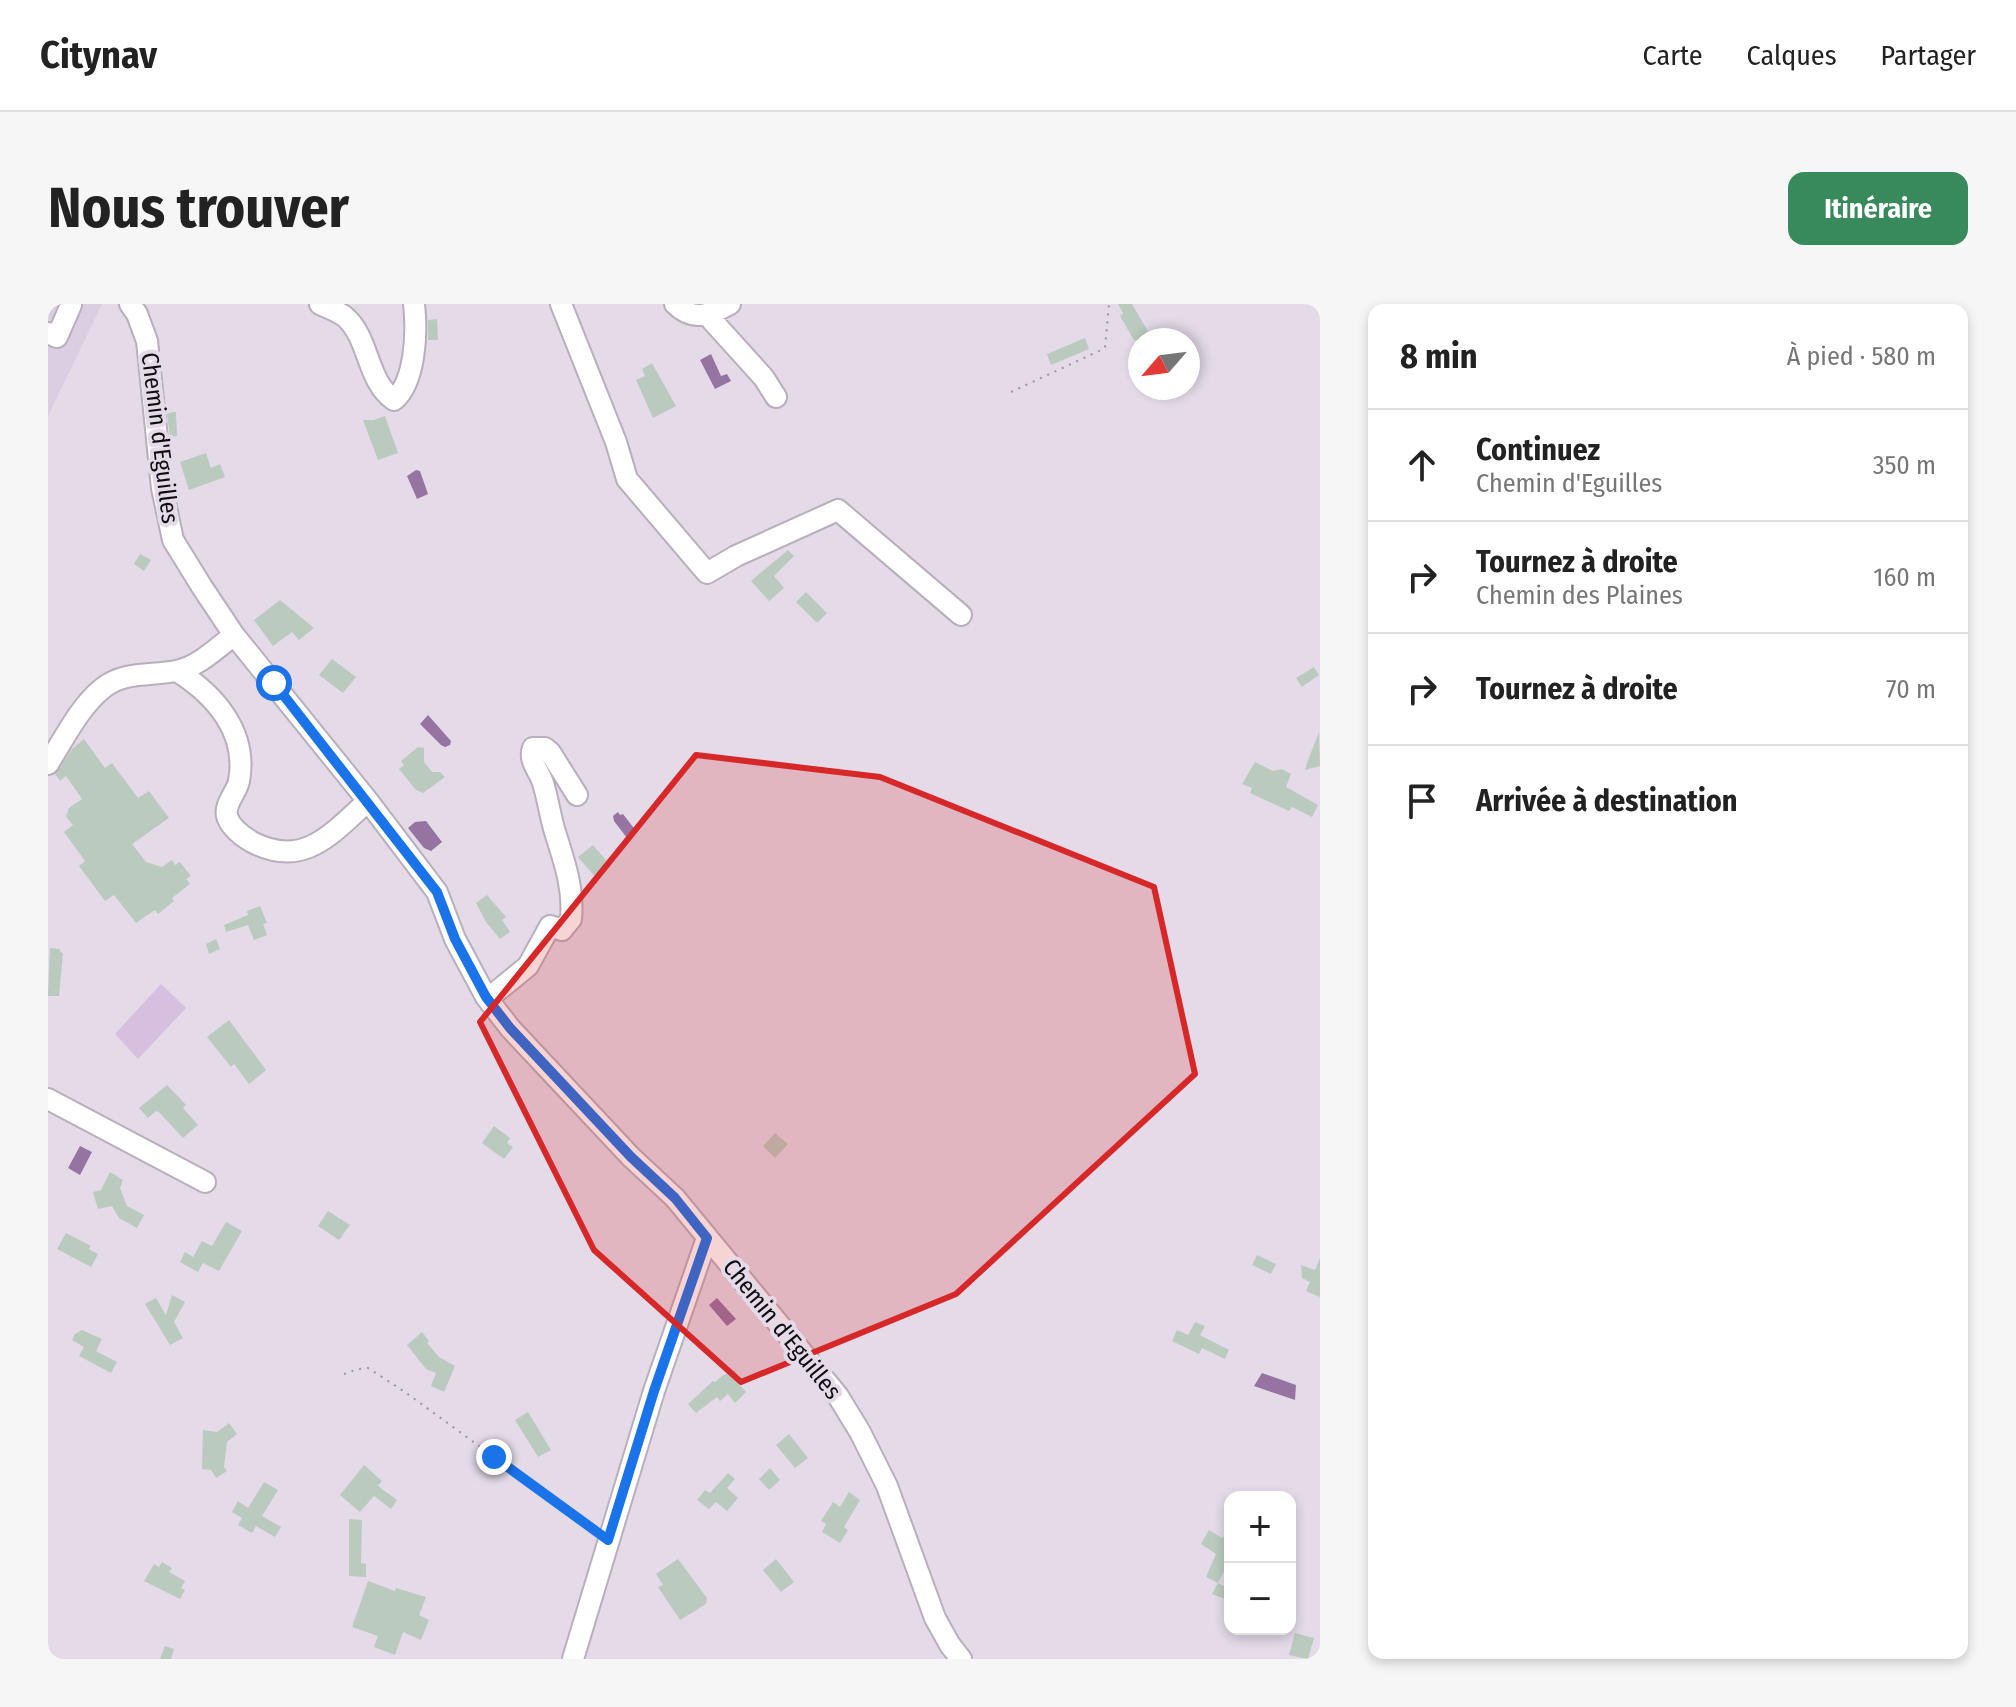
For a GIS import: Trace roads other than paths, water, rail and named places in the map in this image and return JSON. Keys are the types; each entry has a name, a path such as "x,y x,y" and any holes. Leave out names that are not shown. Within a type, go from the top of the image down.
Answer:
{"street":[{"path":"48,333 57,337 71,304"},
{"name":"Chemin d'Eguilles","path":"130,304 147,341 162,488 173,540 234,635 437,892 455,939 486,997 546,1069 675,1198 838,1396 887,1486 935,1618 961,1659"},
{"path":"320,304 345,317 383,393 394,400 402,393 408,375 415,341 414,304"},
{"path":"561,304 606,415 627,479 707,573 736,556 838,510 961,615"},
{"path":"675,304 691,315 708,316 730,304"},
{"path":"708,316 764,378 776,397"},
{"path":"48,764 85,708 103,687 120,678 177,671 198,662 234,635"},
{"path":"177,671 213,698 228,717 238,750 239,782 227,817 246,838 273,851 302,851 321,841 368,801"},
{"path":"486,997 528,966 550,926 562,930 571,919 571,889 566,860 554,831 540,774 532,762 533,748 545,748 550,752 577,795"},
{"path":"48,1099 205,1182"},
{"path":"573,1659 654,1391 707,1238"}]}
